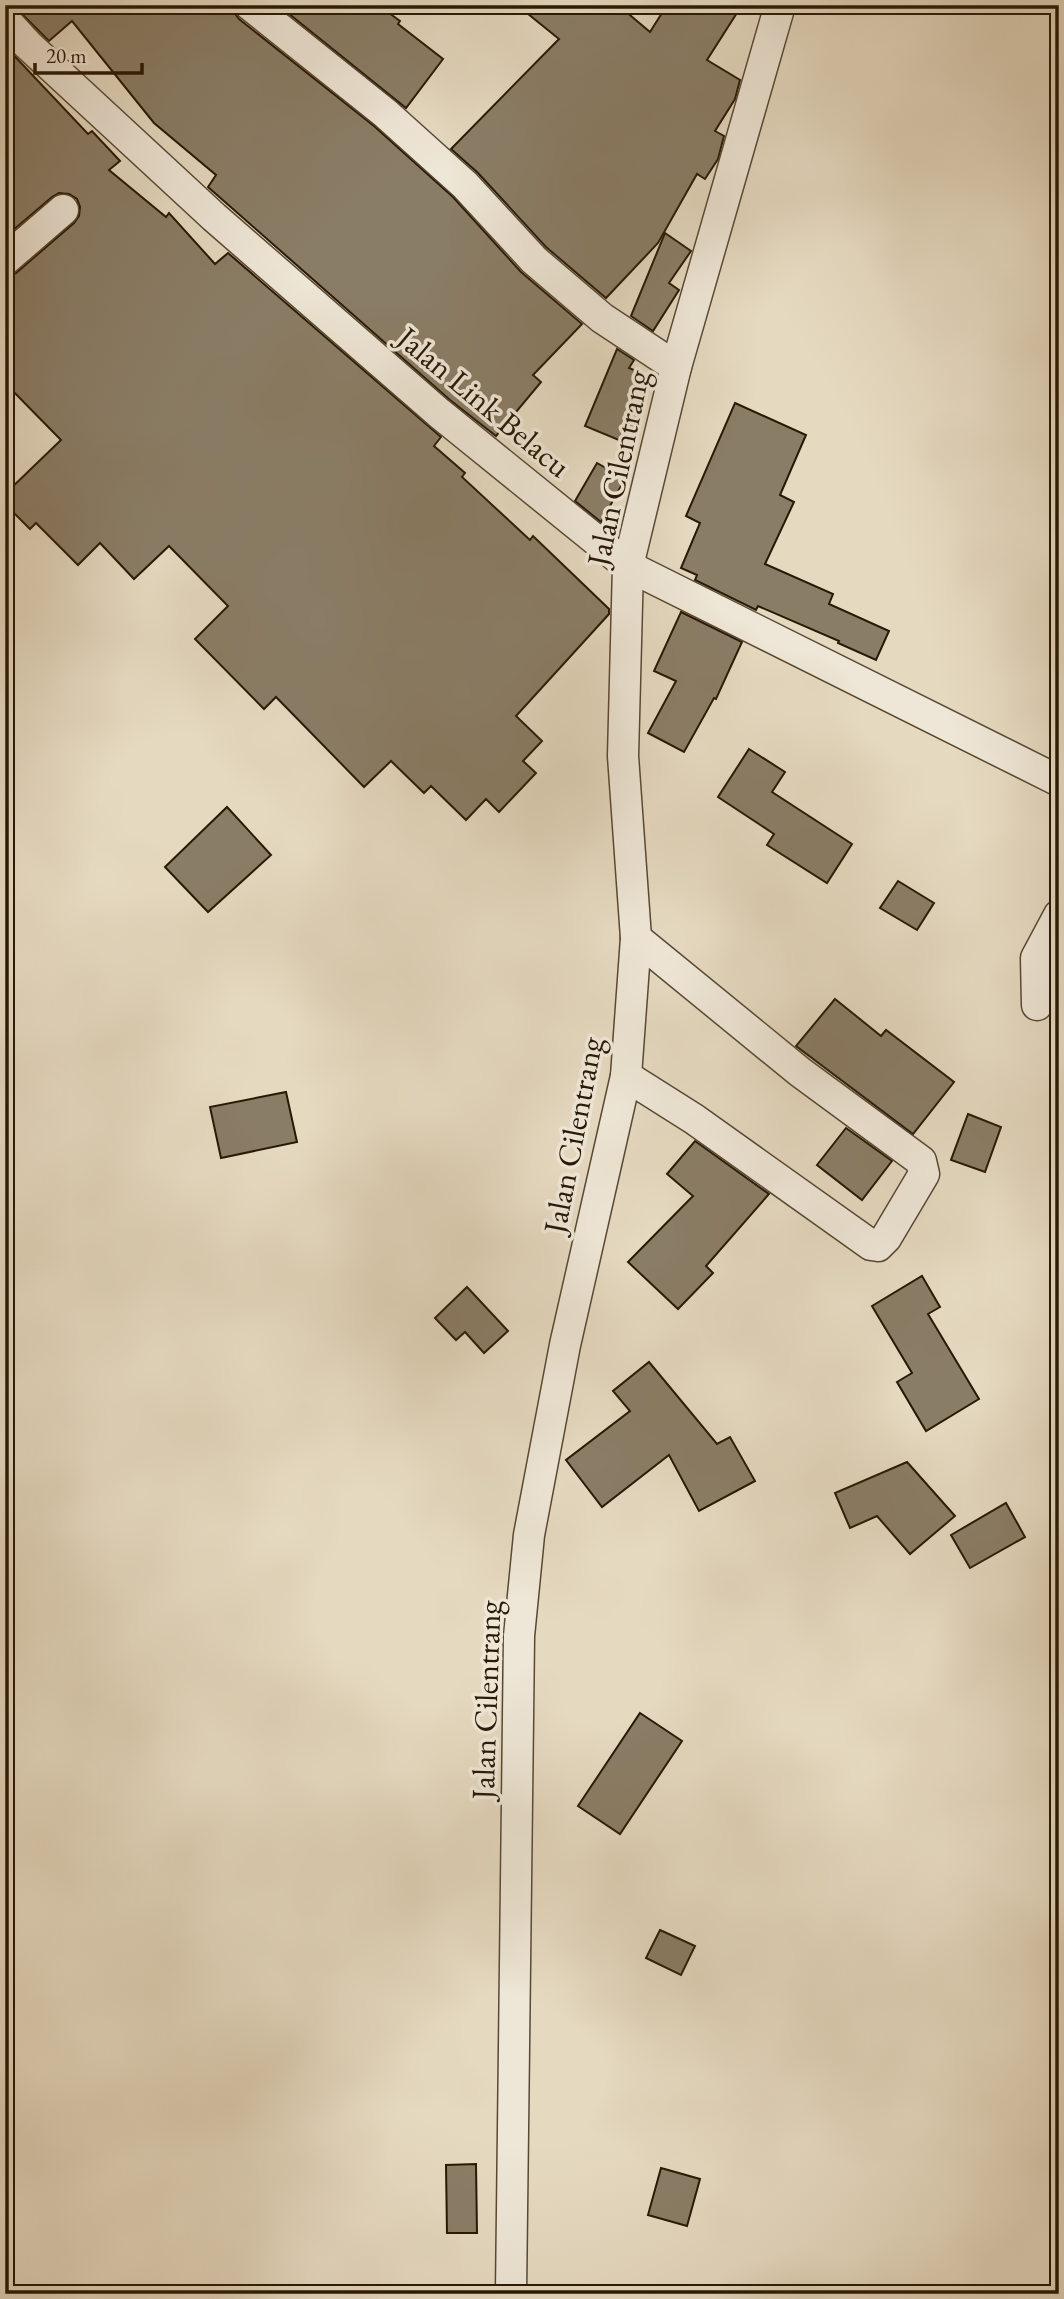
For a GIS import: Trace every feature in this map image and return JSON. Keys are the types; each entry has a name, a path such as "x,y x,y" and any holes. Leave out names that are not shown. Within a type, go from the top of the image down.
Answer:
{"street":[{"path":"250,5 385,113 465,185 534,260 602,318 676,367"},
{"name":"Jalan Cilentrang","path":"511,2294 519,1636 529,1535 562,1358 626,1076 636,938 623,757 628,566 676,367 780,5"},
{"name":"Jalan Link Belacu","path":"5,20 28,45 225,226 439,413 628,566 1059,781"},
{"path":"5,260 63,210"},
{"path":"1037,1005 1036,958 1059,915"},
{"path":"626,1076 694,1119 871,1245 878,1246 887,1238 924,1174 921,1161 800,1072 636,938"}],"building":[{"path":"13,5 233,5 239,19 374,126 453,197 521,272 582,324 533,375 541,382 496,436 450,400 208,187 216,175 154,123 72,21 49,41"},
{"path":"278,5 378,5 443,59 406,108"},
{"path":"517,5 618,5 650,32 667,5 742,5 707,60 740,80 735,99 715,131 724,136 718,159 705,179 697,174 658,243 606,298 546,247 478,173 451,149 559,39"},
{"path":"5,46 88,134 92,131 120,161 109,170 166,217 169,213 215,264 228,253 441,437 434,446 465,473 462,477 530,540 533,536 609,609 609,614 516,716 542,741 523,761 536,773 499,812 486,799 466,820 431,786 424,793 391,761 364,787 276,697 264,709 195,639 228,606 169,546 134,579 100,543 78,565 36,523 30,529 5,504 5,494 61,440 5,383 5,277 16,273 74,223 79,216 80,207 77,199 69,194 59,193 5,237"},
{"path":"665,233 691,251 669,283 679,290 653,331 631,316"},
{"path":"617,349 634,360 629,368 653,378 626,443 585,426"},
{"path":"735,403 806,435 780,495 794,502 765,564 833,594 829,604 889,631 876,660 758,606 756,610 695,580 697,575 681,568 700,523 686,516"},
{"path":"597,463 625,479 601,522 575,501"},
{"path":"681,612 742,642 716,699 714,698 684,752 648,733 676,681 654,671"},
{"path":"749,749 785,772 772,792 852,844 827,883 767,845 774,834 718,797"},
{"path":"227,807 271,855 208,912 165,867"},
{"path":"898,881 934,903 917,930 880,908"},
{"path":"835,999 881,1036 886,1030 954,1082 913,1134 796,1046"},
{"path":"286,1092 297,1142 221,1158 210,1107"},
{"path":"968,1114 1001,1127 985,1172 951,1160"},
{"path":"846,1128 892,1161 862,1200 817,1165"},
{"path":"695,1141 769,1194 706,1266 713,1273 678,1309 628,1262 693,1196 667,1174"},
{"path":"922,1276 940,1307 928,1314 979,1399 926,1431 897,1382 912,1373 872,1306"},
{"path":"467,1287 508,1331 484,1353 465,1332 456,1340 435,1318"},
{"path":"649,1362 717,1444 730,1437 755,1481 699,1511 669,1455 602,1507 566,1460 630,1411 613,1391"},
{"path":"907,1462 955,1516 910,1554 877,1516 850,1528 835,1493"},
{"path":"1006,1503 1025,1537 970,1568 951,1535"},
{"path":"640,1713 682,1741 620,1834 578,1806"},
{"path":"660,1930 695,1946 681,1975 646,1958"},
{"path":"476,2164 477,2233 447,2233 446,2165"},
{"path":"661,2168 700,2179 687,2226 648,2215"}]}
